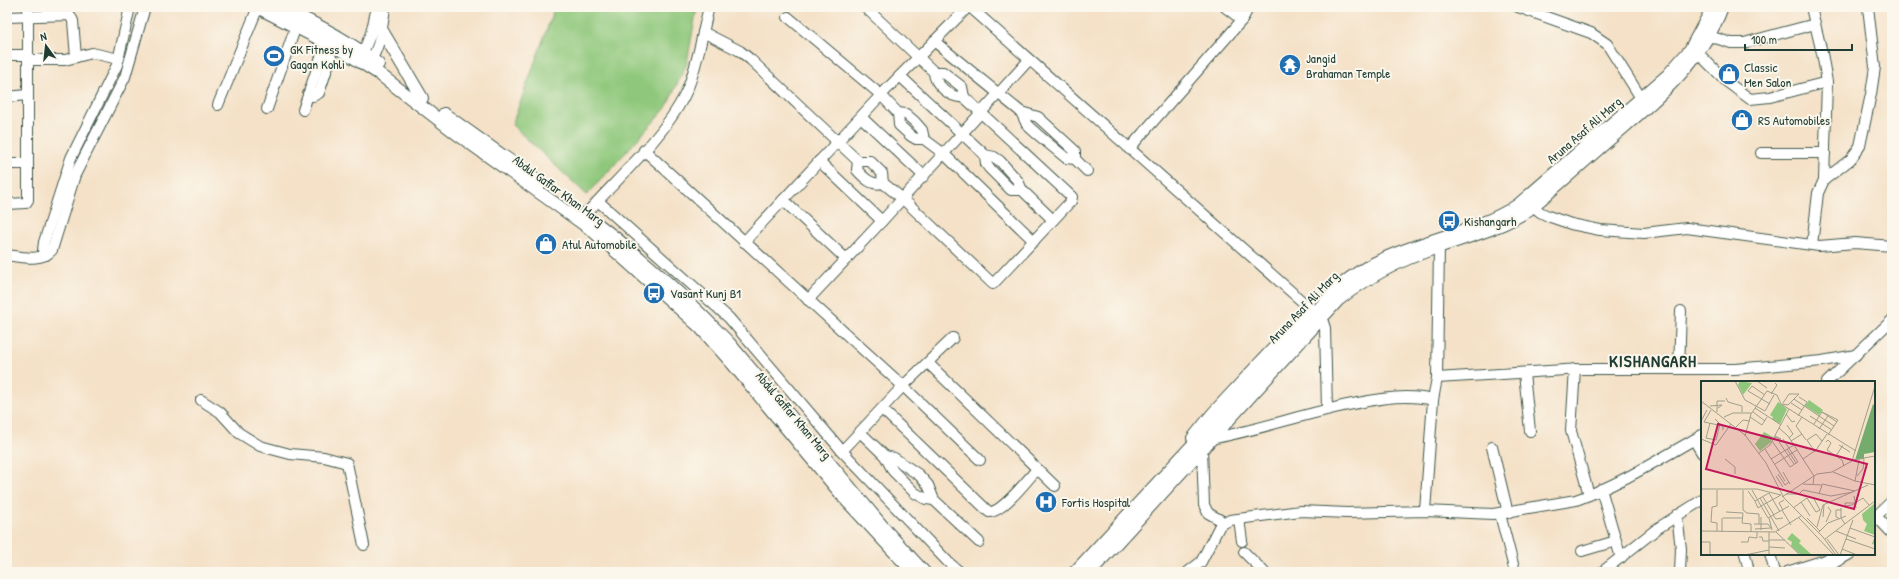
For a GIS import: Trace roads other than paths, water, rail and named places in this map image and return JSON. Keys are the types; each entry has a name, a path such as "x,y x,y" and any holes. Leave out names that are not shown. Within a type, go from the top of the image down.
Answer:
{"main road":[{"name":"Abdul Gaffar Khan Marg","path":"257,7 326,42 366,59 456,133 583,223 686,313 732,363 847,501 913,572"},
{"name":"Abdul Gaffar Khan Marg","path":"279,7 326,29 585,215 665,281 701,314 729,343 888,532 924,572"},
{"name":"Aruna Asaf Ali Marg","path":"1075,572 1340,286 1366,267 1397,253 1491,219 1529,203 1641,98 1668,75 1690,50 1713,7"},
{"name":"Aruna Asaf Ali Marg","path":"1090,572 1206,443 1316,313 1338,300 1358,284 1382,271 1439,247 1505,224 1667,89 1698,53 1709,36 1722,7"},
{"path":"381,29 422,98"}],"street":[{"path":"46,255 44,250 44,242 68,164 108,84 118,59 130,7"},
{"path":"7,255 23,257 46,255 52,250 78,168 125,77 145,7"},
{"path":"218,105 257,7"},
{"path":"366,59 377,7"},
{"path":"366,59 381,29 386,7"},
{"path":"585,215 644,150 680,103 691,79 709,7"},
{"path":"858,161 857,170 861,174 874,183 883,183 993,284 1071,201 1071,196 964,97 964,90 957,82 943,72 934,72 865,7"},
{"path":"744,242 917,57 969,7 1316,313 1325,328 1328,409"},
{"path":"1225,7 1242,20"},
{"path":"1129,149 1242,20 1249,7"},
{"path":"1518,7 1591,33 1602,40 1611,51 1641,98"},
{"path":"1811,7 1827,82 1824,180 1818,193 1812,245"},
{"path":"1824,180 1851,159 1860,146 1875,67 1868,7"},
{"path":"7,17 28,12 71,16 73,21 76,57"},
{"path":"7,204 26,203 28,201 28,12"},
{"path":"788,17 881,95 898,113 906,114 915,122 922,130 924,139 944,154 1034,241"},
{"path":"1709,36 1731,43 1744,43 1815,24"},
{"path":"267,109 296,26"},
{"path":"702,32 740,51 751,60 858,161 870,161 878,168 882,174 883,183"},
{"path":"934,41 1000,93 1021,112 1027,125 1037,134 1066,158 1075,159 1087,171"},
{"path":"303,110 326,42"},
{"path":"7,55 65,60 92,53 118,59"},
{"path":"1698,53 1722,78 1750,99 1770,97 1827,82"},
{"path":"308,94 313,96 319,93 332,57"},
{"path":"808,300 924,176 1029,60"},
{"path":"900,76 985,155 994,157 1000,161 1018,181 1022,190 1054,220"},
{"path":"7,97 28,95"},
{"path":"861,117 924,176"},
{"path":"644,150 903,386 980,460"},
{"path":"1761,153 1825,153"},
{"path":"819,161 882,221"},
{"path":"7,164 28,164"},
{"path":"68,164 78,168"},
{"path":"783,200 846,259"},
{"path":"598,201 709,298 729,318 842,451 948,562 960,572"},
{"path":"1529,203 1540,212 1558,220 1600,230 1638,233 1671,229 1700,229 1812,245 1825,246 1855,243 1892,246"},
{"path":"1425,511 1433,400 1437,378 1439,247"},
{"path":"1679,369 1681,311"},
{"path":"1101,539 1152,485 1213,412 1316,313"},
{"path":"1828,381 1892,320"},
{"path":"842,451 903,386 953,338"},
{"path":"1437,378 1575,369 1722,369 1786,365 1856,355"},
{"path":"928,363 1055,486"},
{"path":"1575,369 1571,431 1589,495"},
{"path":"1524,373 1530,431"},
{"path":"1224,522 1208,513 1204,505 1206,443 1328,409 1397,397 1413,396 1433,400"},
{"path":"201,400 220,412 239,433 260,446 290,454 324,457 347,463 364,545"},
{"path":"882,409 989,512 1001,508 1037,469"},
{"path":"860,432 885,456 893,471 915,493 926,499 934,500"},
{"path":"1188,572 1201,562 1218,529 1224,522 1293,511 1347,513 1425,511 1470,514 1504,513 1576,500 1589,495 1601,490 1698,437 1701,449"},
{"path":"1492,447 1515,572"},
{"path":"885,456 894,458 919,475 928,485 934,500 979,542"},
{"path":"1601,490 1621,558"},
{"path":"1602,572 1658,528 1701,501"},
{"path":"1892,501 1875,519 1892,533"},
{"path":"1678,515 1681,549 1680,572"},
{"path":"1239,519 1242,541"},
{"path":"1582,551 1616,542"},
{"path":"1244,552 1264,572"},
{"path":"1745,555 1748,567"},
{"path":"1770,555 1775,572"},
{"path":"1787,572 1836,555"},
{"path":"1812,572 1848,555"}],"place":[{"name":"GK Fitness by Gagan Kohli","path":"274,56"},
{"name":"Jangid Brahaman Temple","path":"1290,65"},
{"name":"Classic Men Salon","path":"1729,74"},
{"name":"RS Automobiles","path":"1742,120"},
{"name":"Kishangarh","path":"1449,221"},
{"name":"Atul Automobile","path":"546,244"},
{"name":"Vasant Kunj B1","path":"654,293"},
{"name":"Fortis Hospital","path":"1046,502"}],"district":[{"name":"KISHANGARH","path":"1653,360"}]}
